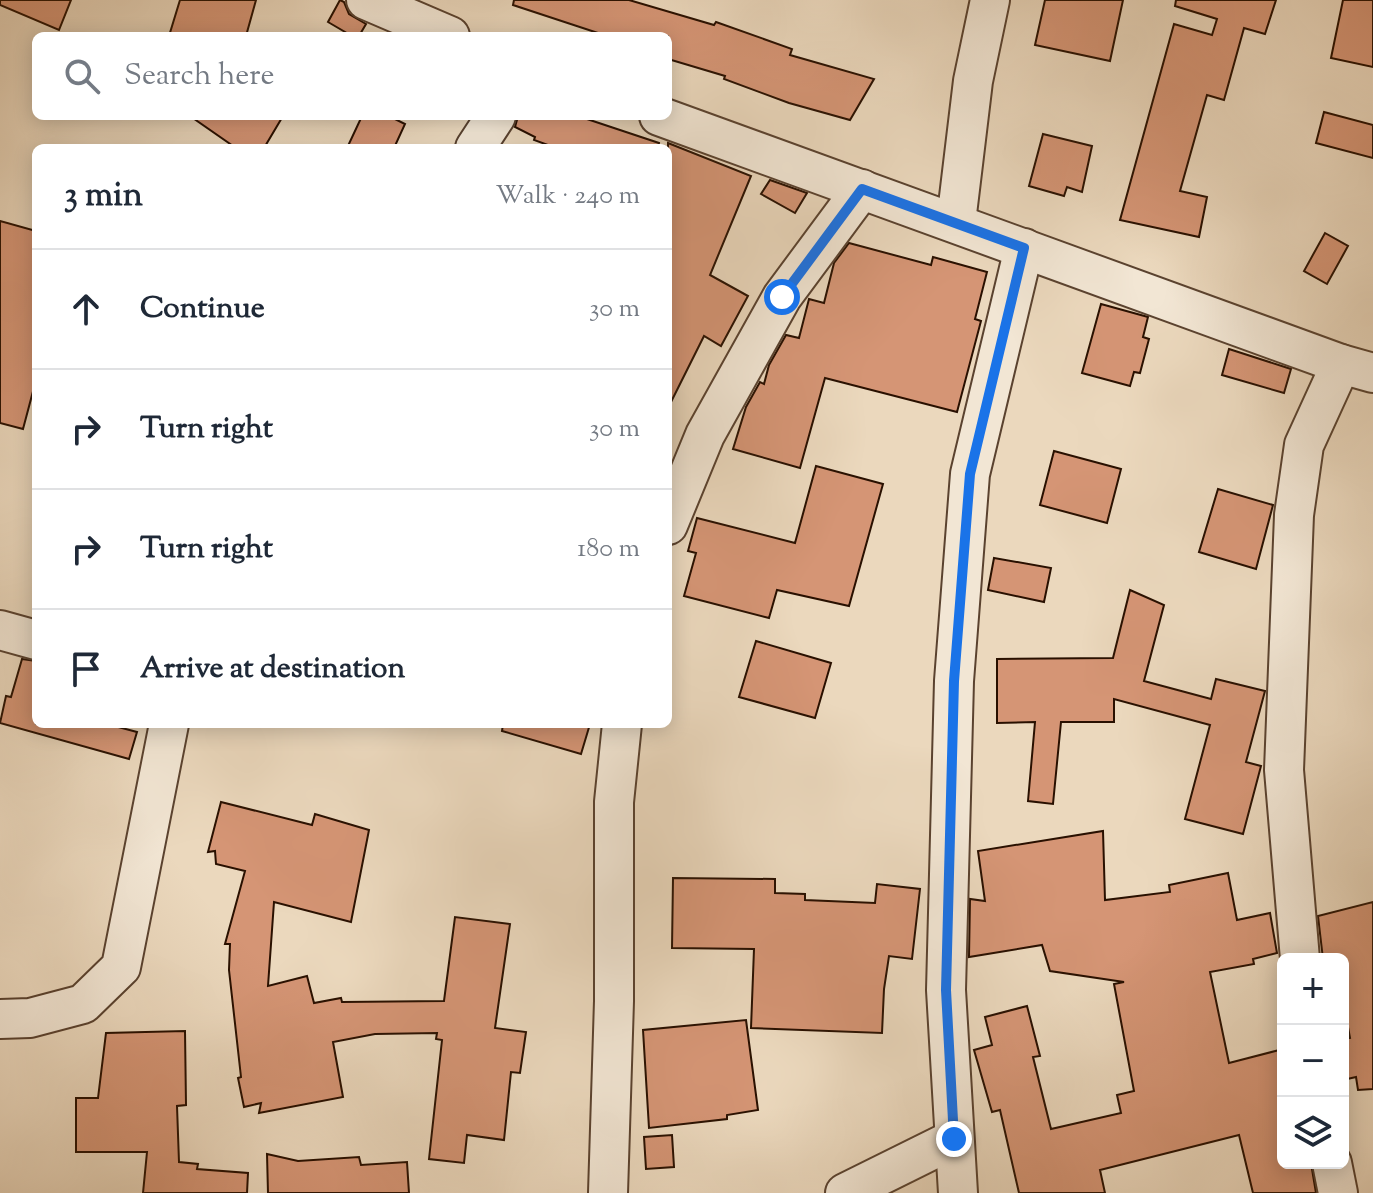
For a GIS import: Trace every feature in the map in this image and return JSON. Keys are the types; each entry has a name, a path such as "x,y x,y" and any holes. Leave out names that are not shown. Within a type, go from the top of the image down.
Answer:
{"street":[{"path":"366,0 441,32"},
{"path":"956,222 973,81 990,0"},
{"path":"478,144 493,120"},
{"path":"670,120 1357,368 1304,445 1294,515 1284,770 1299,953"},
{"path":"672,515 705,435 782,297 862,189"},
{"path":"958,1193 946,990 956,649 970,474 1024,248"},
{"path":"0,630 32,639"},
{"path":"0,1019 30,1018 83,1004 121,967 168,728"},
{"path":"608,1193 614,1001 614,802 622,728"},
{"path":"845,1193 954,1139"},
{"path":"1333,1169 1338,1193"}],"building":[{"path":"0,0 71,0 59,30 0,5"},
{"path":"180,0 256,0 247,32 170,32"},
{"path":"340,0 349,14 366,24 361,32 345,32 328,22"},
{"path":"514,0 629,0 714,25 716,22 792,49 790,55 874,79 850,120 789,103 724,79 725,76 672,60 672,32 595,32 513,5"},
{"path":"1045,0 1123,0 1110,61 1035,45"},
{"path":"1176,0 1276,0 1265,34 1244,28 1224,100 1207,95 1180,191 1207,197 1199,237 1120,220 1174,24 1212,35 1217,19 1175,6"},
{"path":"1343,0 1373,0 1373,67 1331,58"},
{"path":"1324,112 1373,125 1373,158 1316,143"},
{"path":"196,120 281,120 266,144 230,144"},
{"path":"360,120 397,120 405,124 396,144 349,144"},
{"path":"517,120 590,120 659,143 545,144 515,127"},
{"path":"1043,134 1092,146 1082,192 1067,187 1064,196 1029,186"},
{"path":"672,145 751,176 710,275 748,296 721,346 704,336 672,400"},
{"path":"770,180 807,193 795,213 761,194"},
{"path":"0,221 32,230 32,395 23,429 0,423"},
{"path":"1325,233 1348,246 1327,284 1304,271"},
{"path":"849,243 931,265 933,257 987,272 975,319 981,321 957,412 825,378 800,468 733,449 746,407 760,382 764,384 769,365 786,335 799,338 809,299 824,303 834,263"},
{"path":"1101,304 1148,317 1143,337 1149,339 1140,373 1134,372 1130,386 1082,373"},
{"path":"1229,349 1291,369 1284,393 1222,375"},
{"path":"1054,451 1121,469 1107,523 1040,505"},
{"path":"816,466 883,484 849,606 777,590 769,618 684,596 696,553 688,551 697,518 795,543"},
{"path":"1218,489 1273,505 1256,569 1199,552"},
{"path":"994,558 1051,568 1044,602 988,590"},
{"path":"1130,590 1164,605 1144,681 1211,699 1216,679 1265,691 1246,762 1261,766 1243,834 1185,819 1210,725 1114,699 1114,722 1061,722 1053,804 1028,801 1035,722 997,723 997,659 1113,658"},
{"path":"756,641 831,663 815,718 739,697"},
{"path":"22,659 32,660 32,728 122,728 137,732 129,759 0,723 6,696 11,697"},
{"path":"502,728 589,728 581,754 502,731"},
{"path":"221,802 312,825 315,814 369,830 351,922 274,902 268,986 307,976 314,1003 341,998 342,1002 444,1001 455,917 510,924 495,1028 526,1032 520,1073 511,1072 504,1140 467,1135 464,1163 429,1159 442,1040 436,1039 437,1033 375,1034 333,1042 343,1097 259,1113 261,1103 244,1107 238,1078 241,1077 229,970 230,944 225,944 245,871 216,864 215,851 208,852"},
{"path":"1103,831 1105,900 1170,892 1169,885 1228,873 1237,920 1270,913 1277,953 1253,959 1254,964 1210,972 1229,1063 1277,1051 1277,1169 1312,1169 1316,1193 1253,1193 1239,1135 1100,1170 1105,1193 1019,1193 1000,1110 992,1112 974,1050 992,1045 985,1017 1027,1006 1040,1056 1033,1057 1051,1129 1121,1113 1117,1095 1134,1091 1114,984 1124,982 1050,971 1042,945 969,957 970,899 985,901 978,851"},
{"path":"673,878 775,879 775,893 805,894 805,900 875,903 877,884 920,889 912,959 889,956 882,1033 751,1028 754,949 672,948"},
{"path":"1373,902 1373,1089 1358,1090 1356,1077 1349,1079 1349,953 1322,953 1318,916"},
{"path":"746,1020 758,1110 727,1115 727,1119 649,1128 643,1030"},
{"path":"185,1031 186,1105 177,1106 179,1162 198,1164 197,1169 248,1173 247,1193 143,1193 147,1152 76,1152 76,1098 98,1098 106,1033"},
{"path":"672,1135 674,1167 646,1169 644,1137"},
{"path":"267,1154 298,1161 359,1157 361,1165 407,1162 409,1193 268,1193"}],"route":[{"path":"782,297 862,189 1024,248 970,474 954,681 946,990 954,1139"}]}
